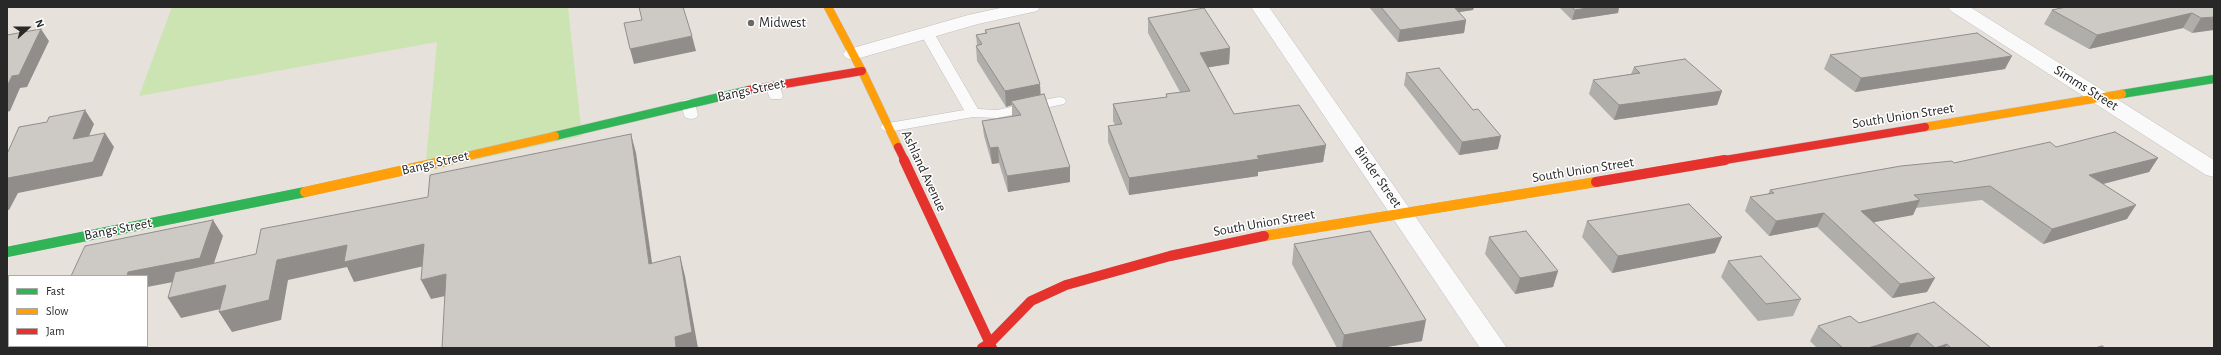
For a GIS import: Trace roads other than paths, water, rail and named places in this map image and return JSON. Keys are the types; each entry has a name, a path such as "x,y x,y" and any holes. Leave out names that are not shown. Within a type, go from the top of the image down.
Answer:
{"street":[{"name":"Ashland Avenue","path":"828,7 862,71 991,345"},
{"path":"853,54 974,20 1031,7"},
{"name":"Binder Street","path":"1260,7 1494,348"},
{"name":"Simms Street","path":"1957,7 2214,170"},
{"name":"Bangs Street","path":"7,252 371,178 862,71"},
{"name":"South Union Street","path":"982,348 991,345 1031,301 1066,285 1170,256 1237,241 2214,79"}],"lane":[{"path":"927,33 973,113"},
{"path":"888,127 973,113 997,114 1059,101"}],"place":[{"name":"Midwest","path":"751,23"}]}
